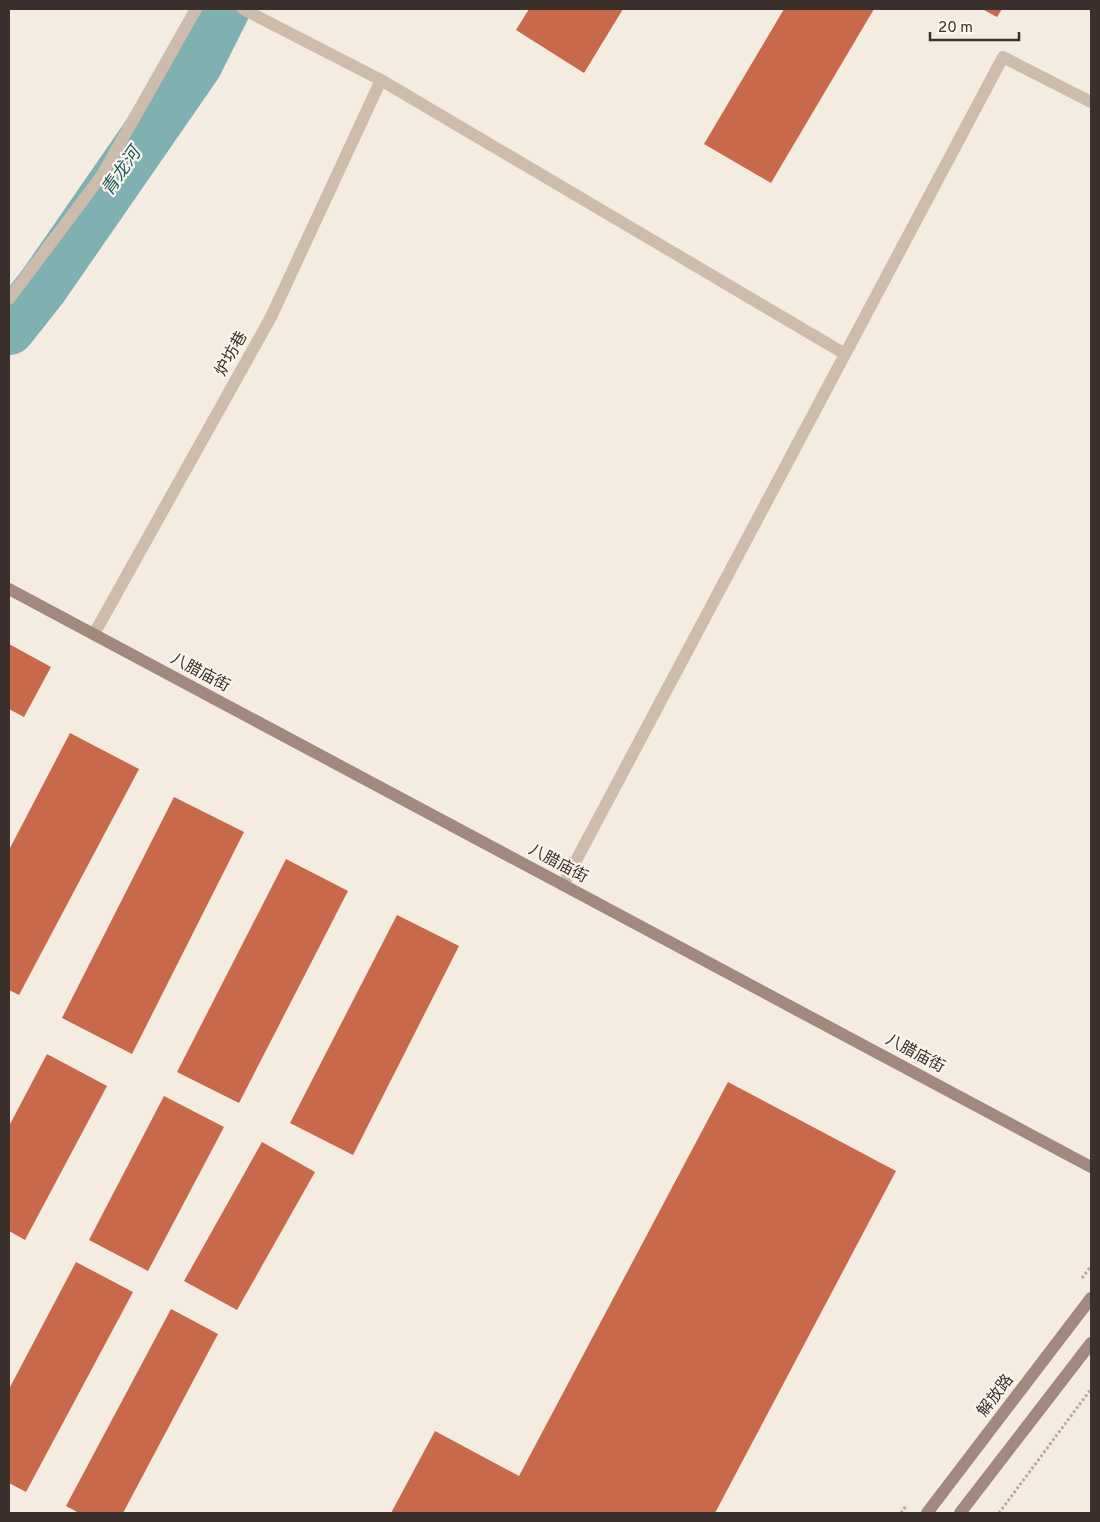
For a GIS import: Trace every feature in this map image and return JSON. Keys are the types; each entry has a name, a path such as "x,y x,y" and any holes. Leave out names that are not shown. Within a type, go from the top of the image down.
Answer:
{"street":[{"path":"9,298 102,175 196,9"},
{"path":"245,10 381,80 845,354"},
{"path":"563,885 1003,58 1091,102"},
{"name":"炉坊巷","path":"94,634 271,317 381,80"},
{"name":"八腊庙街","path":"9,589 1091,1167"},
{"name":"解放路","path":"927,1513 1091,1298"},
{"path":"960,1513 1091,1344"}],"path":[{"path":"999,1513 1091,1389"}],"building":[{"path":"529,9 623,9 584,73 516,30"},
{"path":"784,9 874,9 771,183 704,144"},
{"path":"982,9 1002,9 997,17"},
{"path":"9,644 51,667 24,717 9,709"},
{"path":"70,733 139,769 19,995 9,990 9,850"},
{"path":"174,797 244,832 132,1054 62,1018"},
{"path":"286,859 348,891 239,1103 177,1072"},
{"path":"397,915 459,946 353,1155 290,1123"},
{"path":"47,1054 107,1086 25,1240 9,1231 9,1126"},
{"path":"728,1082 896,1171 715,1513 391,1513 435,1431 519,1476"},
{"path":"164,1096 224,1127 148,1271 89,1240"},
{"path":"262,1142 315,1172 237,1310 184,1281"},
{"path":"76,1262 133,1292 26,1492 9,1483 9,1389"},
{"path":"171,1309 218,1334 123,1513 79,1513 66,1506"}],"waterway":[{"name":"青龙河","path":"9,329 43,286 196,65 224,9"}]}
